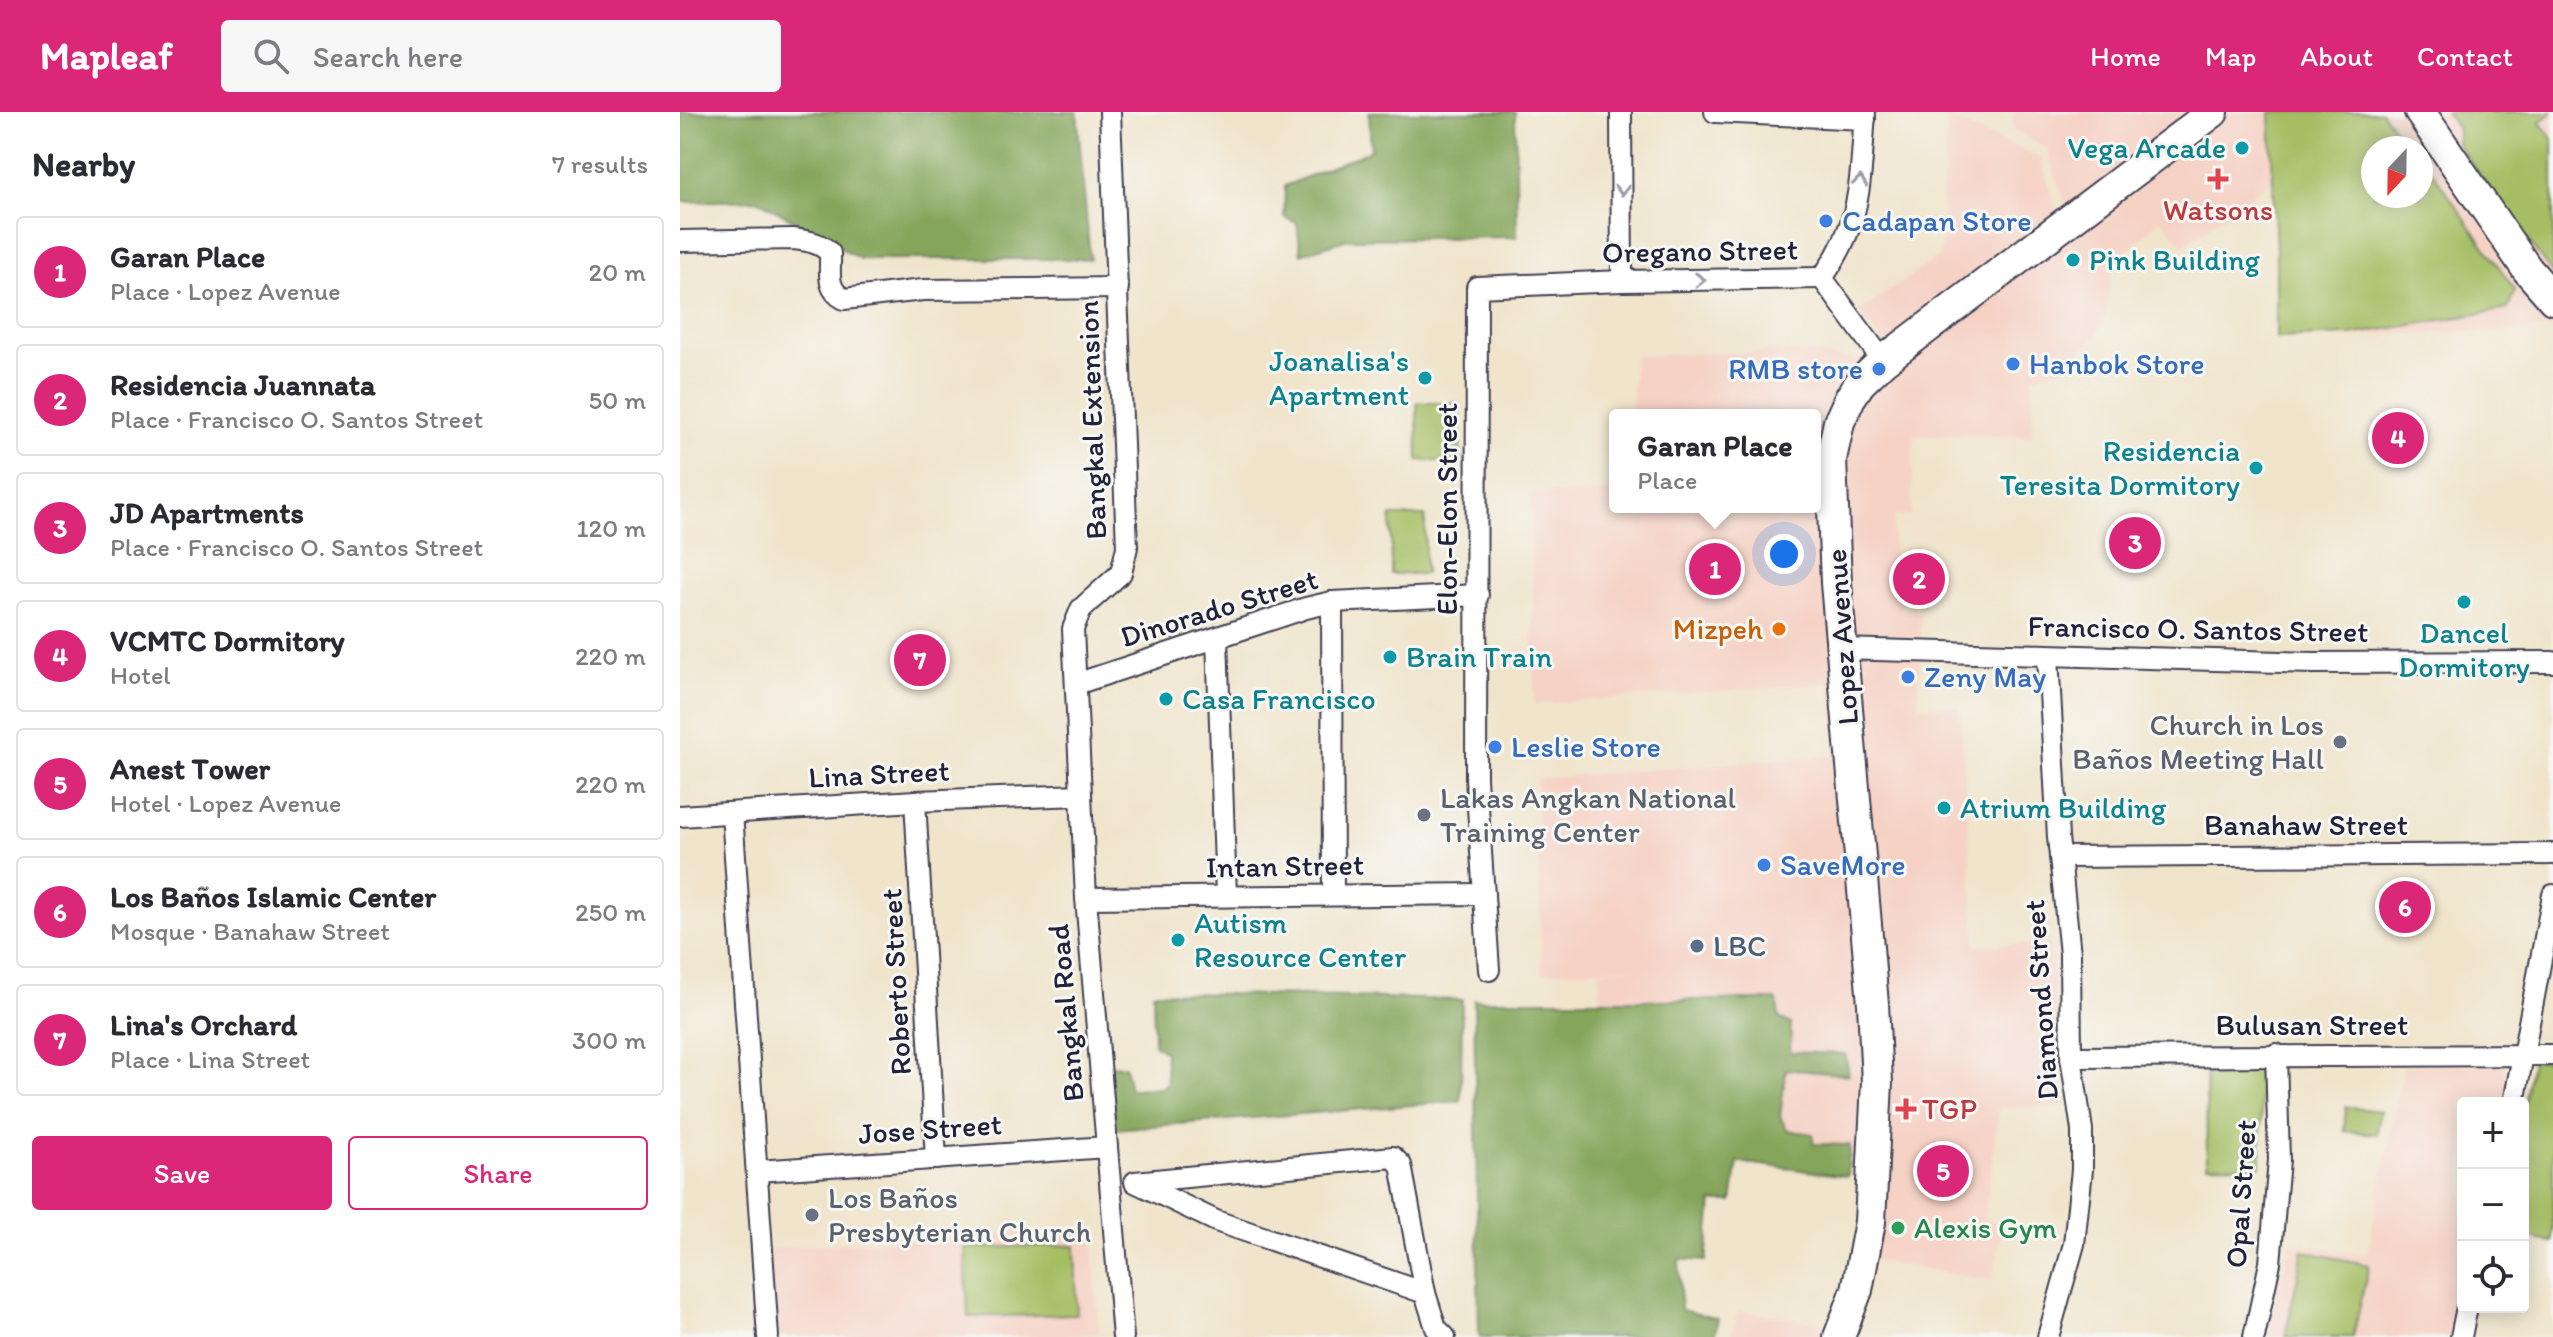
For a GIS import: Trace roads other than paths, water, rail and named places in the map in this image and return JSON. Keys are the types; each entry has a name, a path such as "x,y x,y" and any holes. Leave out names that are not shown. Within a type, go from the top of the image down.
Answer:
{"main road":[{"name":"Lopez Avenue","path":"1839,1337 1857,1290 1870,1222 1877,1082 1842,649 1831,459 1839,422 1860,383 1883,361 2213,112"},
{"path":"2420,112 2527,269 2553,299"}],"street":[{"name":"Bangkal Extension","path":"1076,684 1073,629 1081,609 1121,573 1127,547 1110,112"},
{"path":"1621,112 1622,281"},
{"path":"1715,112 1865,115 1853,223 1839,253 1822,278"},
{"path":"680,241 811,241 824,246 830,253 830,286 836,295 844,299 911,290 1118,288"},
{"name":"Oregano Street","path":"1477,287 1822,278 1883,361"},
{"name":"Elon-Elon Street","path":"1477,287 1476,778 1489,970"},
{"name":"Dinorado Street","path":"1076,684 1274,618 1332,602 1478,595"},
{"path":"1332,602 1333,895"},
{"path":"1217,638 1226,896"},
{"name":"Francisco O. Santos Street","path":"1842,649 2314,663 2553,662"},
{"name":"Diamond Street","path":"2048,656 2060,857 2070,954 2071,1057 2082,1130 2081,1183 2074,1244 2048,1337"},
{"name":"Bangkal Road","path":"1076,684 1086,898 1123,1337"},
{"name":"Lina Street","path":"680,816 915,801 1081,795"},
{"name":"Roberto Street","path":"915,801 936,1159"},
{"path":"732,813 768,1337"},
{"name":"Banahaw Street","path":"2060,857 2553,854"},
{"name":"Intan Street","path":"1086,898 1484,894"},
{"path":"2515,1097 2553,895"},
{"name":"Opal Street","path":"2254,1337 2270,1263 2279,1160 2276,1054"},
{"name":"Bulusan Street","path":"2071,1057 2553,1055"},
{"name":"Jose Street","path":"757,1171 1107,1147"},
{"path":"1110,1181 1135,1182 1393,1157 1401,1165 1425,1293 1436,1328 1445,1337"},
{"path":"1135,1182 1216,1221 1425,1293"},
{"path":"2461,1337 2466,1313"}],"place":[{"name":"Vega Arcade","path":"2242,148"},
{"name":"Watsons","path":"2218,179"},
{"name":"Cadapan Store","path":"1826,221"},
{"name":"Pink Building","path":"2073,260"},
{"name":"Hanbok Store","path":"2013,364"},
{"name":"RMB store","path":"1879,369"},
{"name":"Joanalisa's Apartment","path":"1425,378"},
{"name":"VCMTC Dormitory","path":"2398,438"},
{"name":"Residencia Teresita Dormitory","path":"2256,468"},
{"name":"JD Apartments","path":"2135,543"},
{"name":"Garan Place","path":"1715,569"},
{"name":"Residencia Juannata","path":"1919,579"},
{"name":"Dancel Dormitory","path":"2464,602"},
{"name":"Mizpeh","path":"1779,629"},
{"name":"Brain Train","path":"1390,657"},
{"name":"Lina's Orchard","path":"920,660"},
{"name":"Zeny May","path":"1908,677"},
{"name":"Casa Francisco","path":"1166,699"},
{"name":"Church in Los Baños Meeting Hall","path":"2340,742"},
{"name":"Leslie Store","path":"1495,747"},
{"name":"Atrium Building","path":"1944,808"},
{"name":"Lakas Angkan National Training Center","path":"1424,815"},
{"name":"SaveMore","path":"1764,865"},
{"name":"Los Baños Islamic Center","path":"2405,907"},
{"name":"Autism Resource Center","path":"1178,940"},
{"name":"LBC","path":"1697,946"},
{"name":"TGP","path":"1906,1109"},
{"name":"Anest Tower","path":"1943,1171"},
{"name":"Los Baños Presbyterian Church","path":"812,1215"},
{"name":"Alexis Gym","path":"1898,1228"}]}
